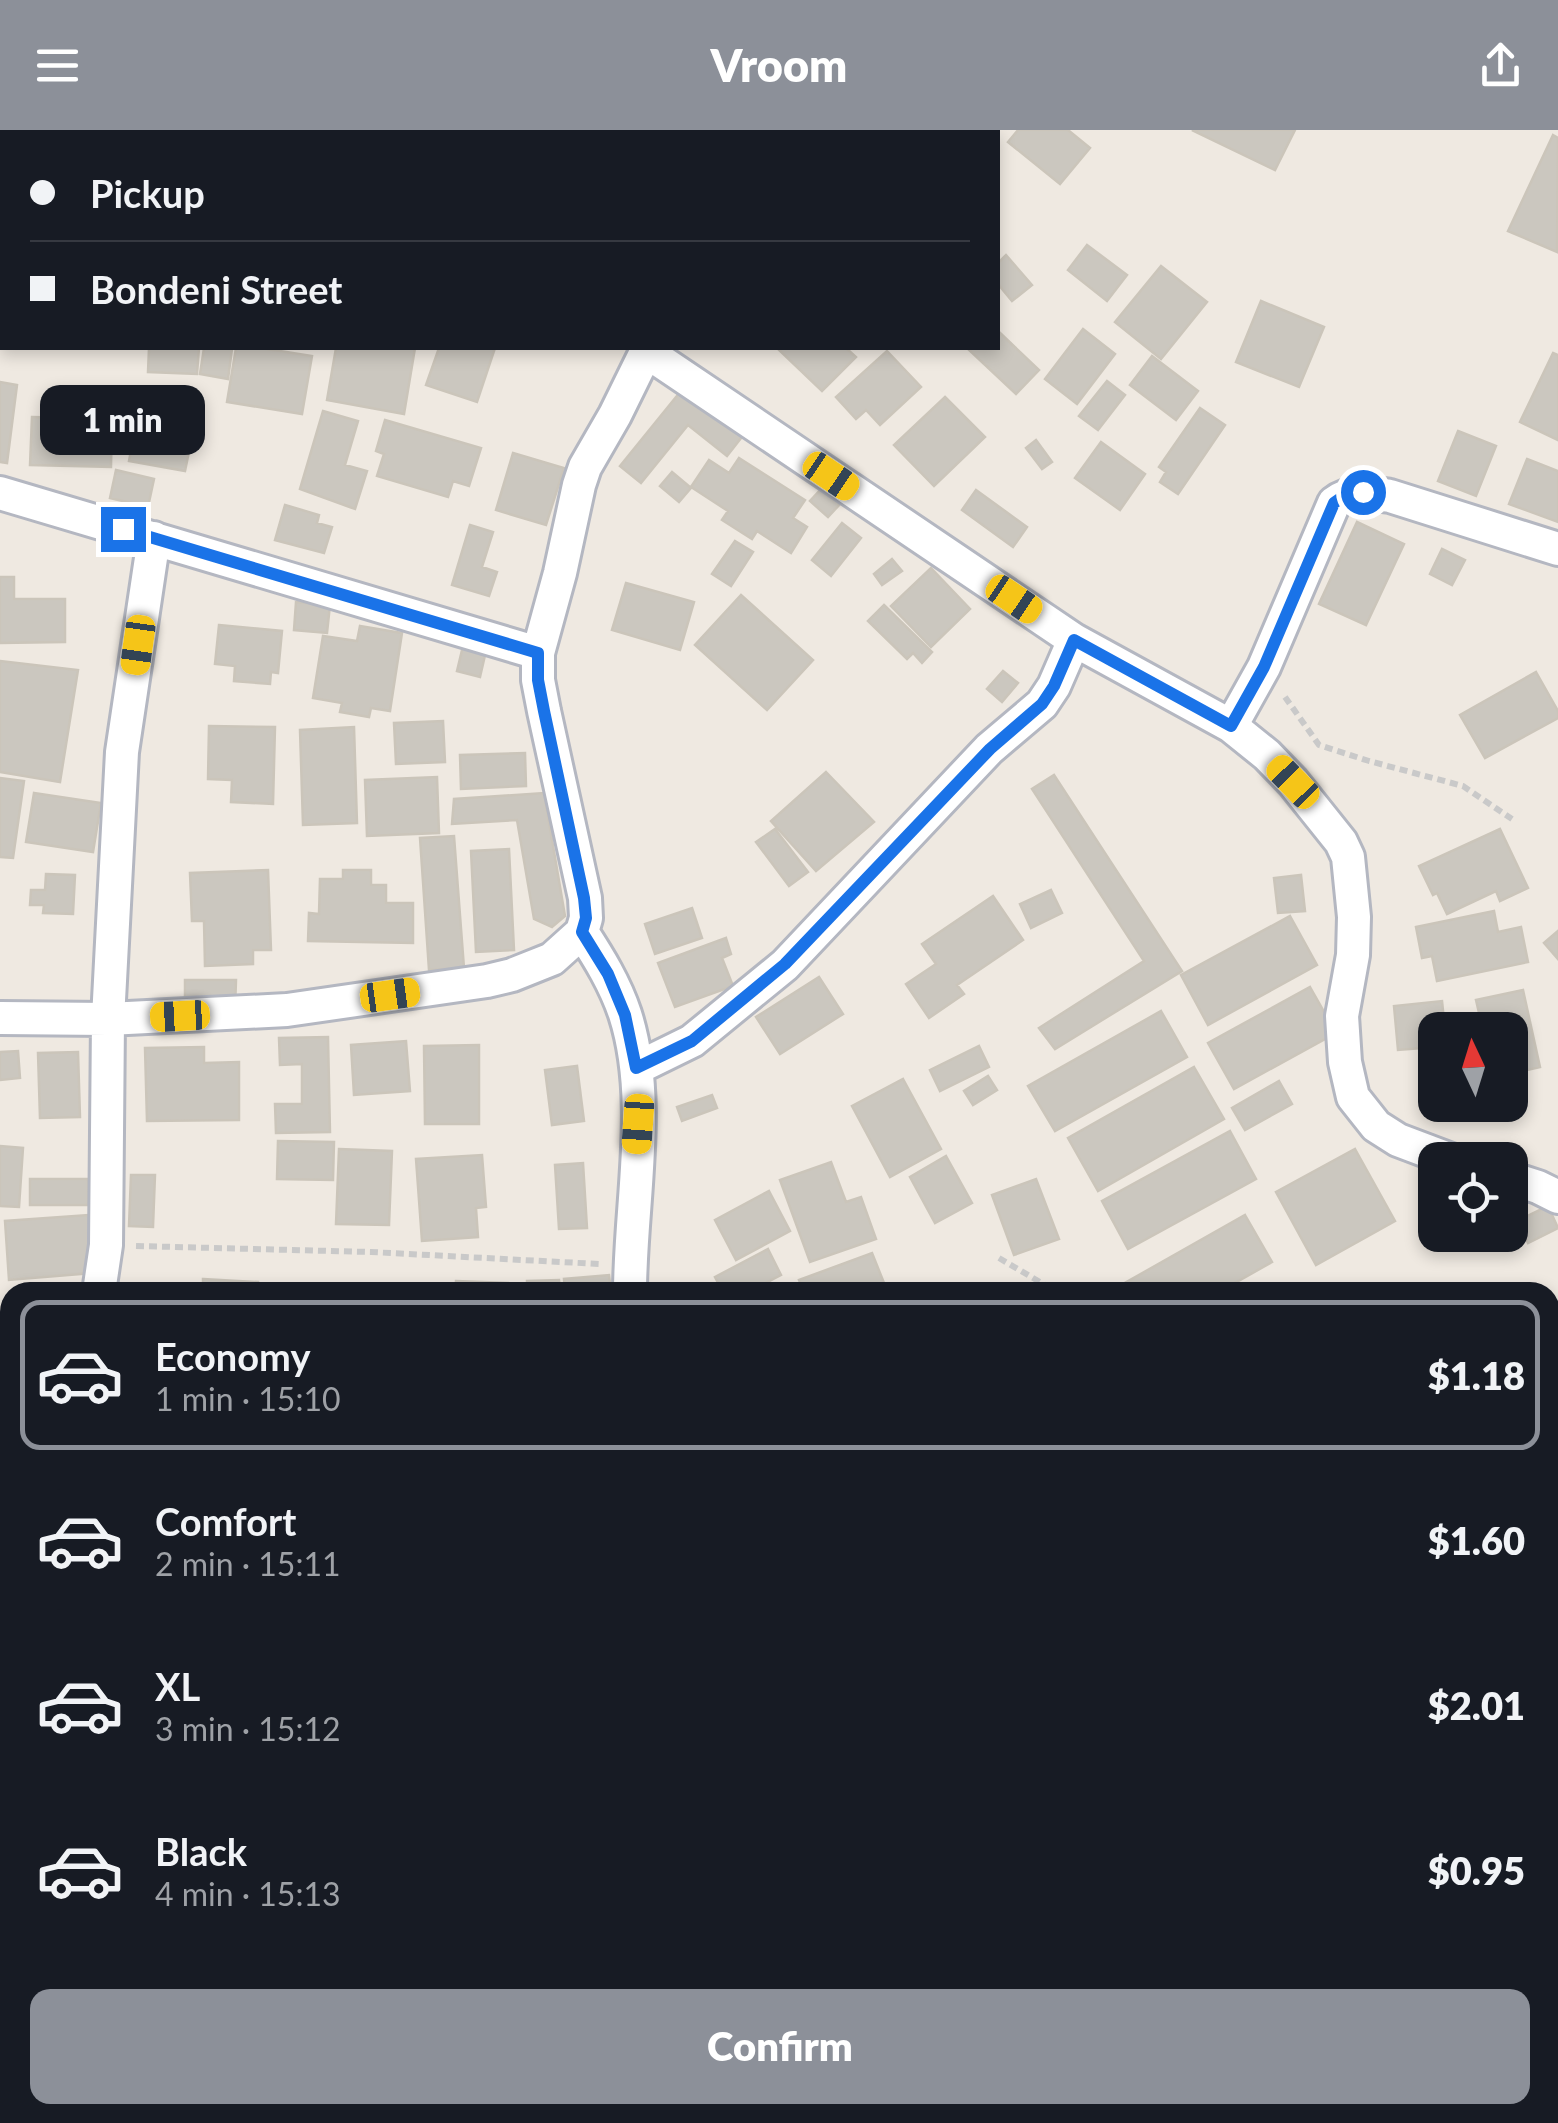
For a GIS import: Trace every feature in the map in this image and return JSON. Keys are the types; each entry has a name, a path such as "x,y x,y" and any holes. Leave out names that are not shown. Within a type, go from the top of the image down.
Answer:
{"street":[{"path":"0,1018 108,1020 287,1010 488,981 552,959 582,932 586,918 584,898 538,680 538,653 560,574 578,485 647,350 1074,640 1231,726 1267,755 1342,842 1348,856 1353,954 1342,1016 1345,1062 1353,1097 1376,1126 1418,1148"},
{"path":"1231,726 1264,667 1334,503 1344,496 1363,492 1390,496 1558,550"},
{"path":"0,493 538,653"},
{"path":"100,1282 106,1245 108,1020 122,752 154,538"},
{"path":"636,1068 692,1041 785,964 990,749 1042,704 1074,640"},
{"path":"582,932 620,1001 636,1068 638,1124 630,1279"},
{"path":"1528,1184 1558,1197"}],"path":[{"path":"1264,667 1319,745 1463,786 1512,819"},
{"path":"106,1245 371,1252 630,1279"},
{"path":"999,1258 1040,1282"}],"building":[{"path":"1018,130 1068,130 1090,148 1060,184 1008,142"},
{"path":"1192,130 1295,130 1275,170"},
{"path":"1553,135 1558,138 1557,252 1508,231"},
{"path":"1087,245 1127,275 1107,301 1068,270"},
{"path":"1006,255 1032,285 1012,301 1000,286 1000,261"},
{"path":"1161,266 1207,302 1161,359 1115,322"},
{"path":"1261,301 1324,327 1299,387 1236,362"},
{"path":"1083,329 1115,354 1077,404 1045,379"},
{"path":"1000,333 1039,370 1016,394 969,350 1000,350"},
{"path":"149,350 199,350 197,374 148,372"},
{"path":"204,350 232,350 228,379 200,374"},
{"path":"236,350 312,356 302,414 227,402"},
{"path":"336,350 415,350 404,414 327,400"},
{"path":"438,350 494,350 477,402 426,385"},
{"path":"779,350 848,350 856,357 822,391"},
{"path":"887,351 921,387 880,425 866,410 856,419 836,397"},
{"path":"1553,353 1558,355 1558,440 1520,422"},
{"path":"1152,356 1198,391 1176,420 1130,385"},
{"path":"1107,381 1125,395 1098,430 1079,416"},
{"path":"0,382 17,385 7,463 0,462"},
{"path":"685,386 745,433 727,456 688,425 641,483 620,466"},
{"path":"142,393 199,403 185,471 129,461"},
{"path":"945,397 985,437 934,486 894,445"},
{"path":"1200,408 1225,425 1178,494 1160,482 1166,472 1159,467"},
{"path":"323,411 358,421 345,465 367,471 355,509 300,489"},
{"path":"32,417 112,419 111,467 30,465"},
{"path":"385,420 481,448 469,486 453,481 448,497 377,476 384,454 376,451"},
{"path":"1458,431 1496,446 1476,496 1438,481"},
{"path":"1036,440 1052,462 1042,469 1026,448"},
{"path":"1101,442 1145,474 1120,510 1075,478"},
{"path":"513,453 564,468 546,525 496,510"},
{"path":"739,458 805,500 793,518 807,527 791,553 757,531 752,539 722,520 728,511 691,487 709,460 729,473"},
{"path":"1527,459 1558,471 1558,522 1509,504"},
{"path":"116,470 154,479 148,507 110,498"},
{"path":"672,472 691,488 679,502 660,486"},
{"path":"823,487 841,503 828,517 810,501"},
{"path":"976,490 1027,527 1013,547 962,510"},
{"path":"285,505 319,515 317,523 332,527 324,553 275,540"},
{"path":"1357,522 1404,544 1366,625 1319,604"},
{"path":"842,523 861,538 831,576 812,560"},
{"path":"470,525 493,532 482,567 497,572 489,596 452,585"},
{"path":"735,541 753,552 731,586 712,574"},
{"path":"1442,549 1465,560 1452,585 1430,574"},
{"path":"892,559 902,571 882,585 874,574"},
{"path":"931,568 970,609 931,647 891,606"},
{"path":"0,577 14,577 14,599 65,599 65,642 0,643"},
{"path":"626,583 694,602 680,650 612,630"},
{"path":"741,595 813,660 767,710 695,645"},
{"path":"296,602 330,605 327,633 294,630"},
{"path":"884,605 932,652 922,663 913,653 907,659 868,621"},
{"path":"219,625 282,631 278,673 271,672 270,684 234,681 235,666 215,664"},
{"path":"360,626 402,633 390,711 371,708 369,717 340,712 342,703 313,698 323,636 357,641"},
{"path":"463,646 486,651 480,677 457,671"},
{"path":"0,661 78,670 60,782 0,772"},
{"path":"1003,671 1018,683 1002,702 987,689"},
{"path":"1536,672 1558,711 1558,718 1485,758 1460,715"},
{"path":"443,721 445,762 396,764 394,723"},
{"path":"209,726 275,727 273,804 231,802 232,780 208,779"},
{"path":"354,727 357,823 303,825 300,730"},
{"path":"525,753 526,786 461,789 460,755"},
{"path":"826,772 874,822 816,871 771,821"},
{"path":"1054,775 1182,971 1055,1049 1039,1028 1144,961 1032,789"},
{"path":"437,777 439,833 367,836 365,780"},
{"path":"0,778 24,781 13,858 0,857"},
{"path":"34,793 101,803 93,852 26,842"},
{"path":"544,793 565,916 552,927 534,919 517,820 452,824 454,799"},
{"path":"775,829 808,872 789,886 756,842"},
{"path":"1500,829 1528,888 1500,901 1496,891 1447,914 1419,866"},
{"path":"454,836 464,968 429,970 420,838"},
{"path":"509,849 514,950 476,952 471,851"},
{"path":"268,870 271,950 253,950 253,964 205,966 204,921 192,921 190,873"},
{"path":"343,870 371,870 371,885 386,885 386,903 413,903 413,943 308,941 309,913 319,914 320,879 343,879"},
{"path":"46,874 75,875 73,914 43,913 44,905 30,905 31,890 45,890"},
{"path":"1301,875 1305,911 1278,913 1274,878"},
{"path":"1051,890 1062,913 1031,928 1020,904"},
{"path":"993,896 1023,940 957,985 964,994 929,1018 906,984 936,964 922,944"},
{"path":"692,908 702,938 655,954 645,924"},
{"path":"1494,911 1498,932 1521,927 1528,962 1437,981 1432,956 1422,958 1416,927"},
{"path":"1290,916 1317,965 1208,1025 1181,975"},
{"path":"1558,931 1558,959 1544,943"},
{"path":"726,938 731,954 722,958 733,986 675,1007 658,963"},
{"path":"819,977 843,1014 780,1054 756,1017"},
{"path":"185,980 236,980 235,1010 185,1011"},
{"path":"1310,987 1336,1033 1234,1089 1208,1043"},
{"path":"1523,990 1528,1012 1479,1012 1476,1000"},
{"path":"1442,1001 1443,1012 1418,1012 1418,1048 1398,1050 1394,1006"},
{"path":"1161,1011 1187,1057 1055,1131 1028,1086"},
{"path":"1528,1013 1540,1067 1528,1070"},
{"path":"328,1037 330,1132 276,1133 275,1104 302,1104 302,1064 280,1065 279,1038"},
{"path":"406,1041 410,1091 354,1095 351,1045"},
{"path":"479,1045 479,1124 425,1124 424,1046"},
{"path":"979,1046 989,1067 940,1091 930,1070"},
{"path":"204,1047 204,1063 239,1062 239,1120 147,1121 145,1048"},
{"path":"18,1051 20,1078 0,1080 0,1052"},
{"path":"78,1052 80,1117 40,1118 38,1053"},
{"path":"577,1066 584,1121 552,1125 545,1070"},
{"path":"1194,1067 1224,1119 1098,1191 1068,1138"},
{"path":"988,1076 997,1090 973,1105 964,1091"},
{"path":"903,1079 941,1149 890,1177 852,1106"},
{"path":"1279,1081 1292,1104 1245,1130 1232,1108"},
{"path":"712,1095 717,1108 682,1121 677,1107"},
{"path":"1230,1131 1256,1179 1128,1249 1102,1201"},
{"path":"278,1141 334,1142 333,1180 277,1179"},
{"path":"0,1146 23,1148 19,1207 0,1206"},
{"path":"339,1149 392,1151 389,1225 336,1224"},
{"path":"1355,1149 1395,1221 1316,1265 1276,1192"},
{"path":"482,1155 486,1207 476,1208 478,1237 422,1241 416,1159"},
{"path":"946,1156 972,1203 935,1223 910,1177"},
{"path":"831,1162 846,1202 861,1197 876,1239 810,1262 780,1180"},
{"path":"583,1163 587,1228 559,1229 555,1165"},
{"path":"131,1175 155,1175 153,1227 129,1226"},
{"path":"30,1179 88,1179 88,1205 30,1205"},
{"path":"1036,1179 1059,1239 1014,1255 992,1195"},
{"path":"769,1191 790,1231 736,1260 715,1220"},
{"path":"1548,1206 1558,1228 1528,1243 1528,1216"},
{"path":"88,1215 92,1273 9,1280 5,1221"},
{"path":"1245,1215 1272,1262 1237,1282 1127,1282"},
{"path":"768,1249 781,1275 767,1282 718,1282 715,1277"},
{"path":"872,1253 884,1282 800,1282"},
{"path":"609,1275 610,1282 564,1282"},
{"path":"203,1279 258,1282 203,1282"}],"route":[{"path":"123,529 538,653 538,680 584,898 586,918 582,932 608,974 625,1015 636,1068 692,1041 785,964 990,749 1042,704 1074,640 1231,726 1264,667 1334,503 1363,492"}]}
